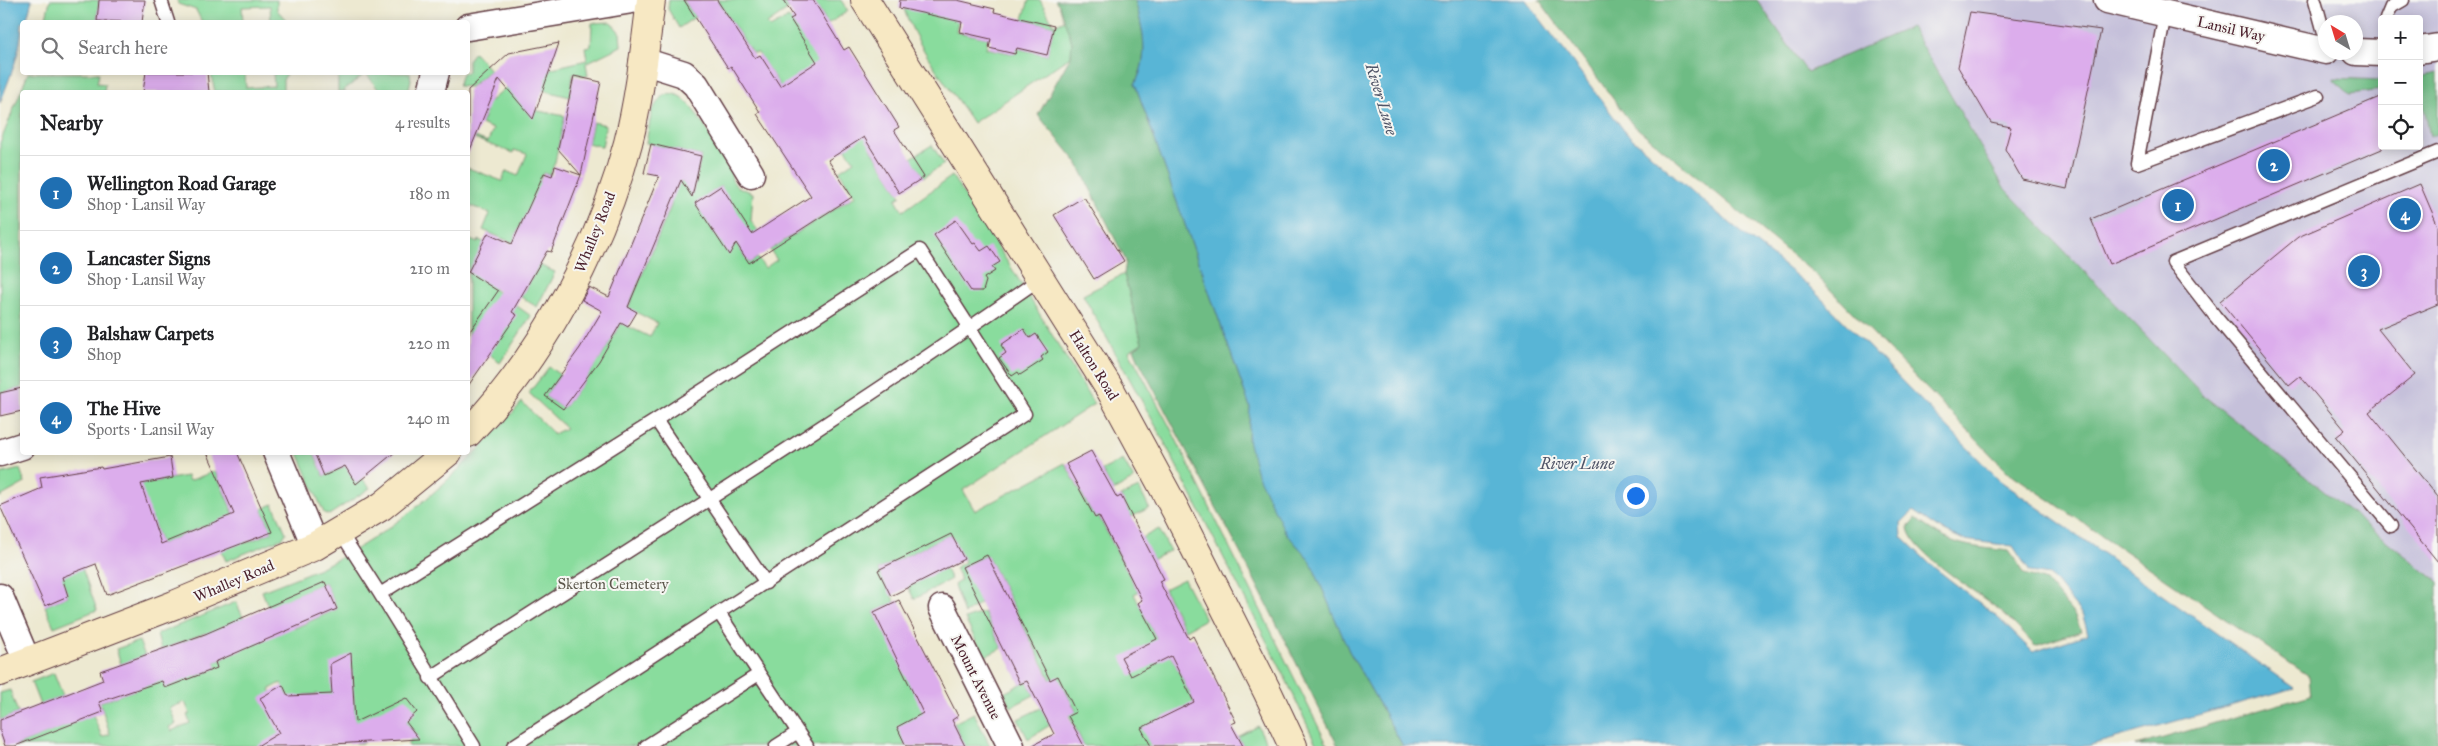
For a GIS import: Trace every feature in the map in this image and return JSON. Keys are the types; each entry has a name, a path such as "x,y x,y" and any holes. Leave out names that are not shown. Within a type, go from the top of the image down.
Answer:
{"street":[{"path":"470,27 632,0"},
{"name":"Whalley Road","path":"470,431 543,338 578,275 599,227 628,142 643,61 651,0"},
{"name":"Halton Road","path":"866,0 1041,278 1132,428 1268,693 1293,746"},
{"name":"Lansil Way","path":"2106,0 2318,49"},
{"path":"2423,49 2438,47"},
{"path":"2363,52 2378,53"},
{"path":"643,61 684,74 696,85 751,174"},
{"path":"432,90 435,75"},
{"path":"0,452 20,447"},
{"path":"277,455 314,546"},
{"name":"Whalley Road","path":"0,672 174,605 341,533 382,506 444,455"},
{"path":"0,597 27,662"},
{"name":"Mount Avenue","path":"942,608 1011,746"}],"lane":[{"path":"161,0 167,20"},
{"path":"2315,0 2319,15"},
{"path":"2388,15 2392,7 2403,0"},
{"path":"2165,14 2137,163 2318,96"},
{"path":"2391,526 2215,316 2173,262 2438,152"},
{"path":"380,594 656,420 920,250 1025,414 513,746"},
{"path":"430,678 971,327 1041,278"},
{"path":"656,420 766,583"},
{"path":"341,533 474,746"},
{"path":"719,613 808,746"},
{"path":"646,746 759,674"},
{"path":"776,746 798,732"}],"shaded area":[{"path":"1757,0 2438,0 2438,582 2204,396 2005,189 1911,28 1807,72"}],"green space":[{"path":"50,0 99,0 97,20 45,20"},
{"path":"177,0 277,0 277,10 286,20 271,20 270,6 242,7 243,20 201,20 196,10 178,4"},
{"path":"669,0 684,0 695,17 679,28 668,9"},
{"name":"Skerton Cemetery","path":"717,0 783,0 789,9 767,24 770,28 789,17 861,121 872,150 901,196 896,199 903,211 952,176 1014,272 1094,404 963,490 975,511 1065,463 1091,511 1095,509 1138,592 1134,594 1160,645 1168,649 1194,702 1210,746 1084,746 1069,715 1076,711 1058,677 1051,680 987,555 967,565 980,603 964,614 954,585 961,580 955,568 965,562 951,534 878,570 895,602 874,612 934,729 933,746 409,746 407,743 417,736 407,723 373,728 364,743 356,743 353,694 318,705 318,694 305,695 292,703 281,683 270,689 290,727 263,746 15,746 93,715 102,737 110,734 100,702 160,681 197,676 217,668 215,662 225,658 215,631 161,650 157,634 236,602 243,617 279,634 262,591 327,564 363,545 389,528 437,490 481,447 522,402 554,434 566,428 529,393 549,367 560,375 545,396 563,409 600,359 621,323 650,337 657,323 628,308 671,206 674,180 695,185 701,156 646,143 652,110 663,95 675,94 691,106 730,164 732,180 736,186 753,193 751,221 758,231 737,244 749,263 757,258 765,268 777,260 770,250 855,196 839,171 854,161 837,135 782,89 758,53 752,53","holes":["721,186 717,236 696,203","325,582 337,609 295,628 283,601","185,702 190,714 187,715 190,723 171,731 169,727 176,724 170,708"]},
{"path":"815,0 841,0 848,11 828,24"},
{"path":"901,0 958,21 956,32 988,38 986,48 1015,54 1017,49 1020,49 1047,55 1054,26 1023,19 1029,0 1040,0 1054,25 1065,20 1072,42 1071,56 973,123 923,49 914,33"},
{"path":"1055,0 1135,0 1144,43 1144,53 1140,74 1135,84 1250,407 1248,440 1285,532 1310,560 1349,651 1403,746 1338,746 1254,579 1139,361 1134,349 1142,343 1124,274 1126,261 1077,162 1038,115 1071,56 1072,42 1059,5"},
{"path":"1539,0 1757,0 1807,72 1911,27 2005,189 2204,396 2438,582 2438,746 2136,746 2311,695 2309,676 2007,471 1815,274 1632,124"},
{"path":"611,22 620,33 621,46 586,63 588,76 573,74 570,97 534,88 528,109 565,116 555,162 550,175 543,173 539,181 547,184 531,224 522,221 513,243 483,230 490,213 470,206 470,169 502,181 506,171 518,176 527,154 514,150 513,153 475,139 475,137 488,142 493,129 481,124 486,112 481,109 525,71 531,73 587,60 585,47 591,46 592,23"},
{"path":"474,52 490,70 470,87 458,86 461,75 470,75 470,57"},
{"path":"2438,73 2438,133 2430,137 2423,102 2423,76"},
{"path":"27,75 99,75 97,83 105,84 104,90 21,90"},
{"path":"211,75 245,75 246,88 274,86 273,75 286,75 283,80 283,90 215,90"},
{"path":"338,75 363,75 344,90 338,90"},
{"path":"367,75 410,75 408,90 379,90"},
{"path":"2332,78 2378,80 2378,90 2350,94"},
{"path":"20,93 20,388 0,393 0,143"},
{"path":"593,122 606,125 602,147 588,143"},
{"path":"932,145 944,164 924,177 911,158"},
{"path":"470,240 478,243 479,240 512,255 493,289 531,316 500,363 470,338","holes":["493,299 516,315 494,347"]},
{"path":"539,265 555,272 537,307 521,297"},
{"path":"1124,274 1142,343 1129,351 1170,427 1328,746 1317,746 1284,675 1159,432 1083,295"},
{"path":"299,455 315,455 324,476 350,464 370,488 329,515 324,513"},
{"path":"1123,460 1134,479 1113,491 1102,470"},
{"path":"20,469 25,483 0,497 0,474"},
{"path":"215,471 246,543 272,532 262,509 273,504 286,533 283,538 226,561 210,524 161,544 151,515 124,487 187,476 189,481"},
{"path":"1139,488 1149,508 1131,517 1121,496"},
{"path":"1915,518 1938,534 1959,543 2009,551 2025,574 2046,581 2075,616 2081,631 2035,646 1999,610 1947,572 1921,549 1912,538 1908,528"},
{"path":"1159,529 1170,551 1153,559 1142,538"},
{"path":"76,551 97,610 54,627 45,606 68,596 54,560"},
{"path":"945,568 951,579 914,599 908,587"},
{"path":"1184,579 1205,619 1185,630 1164,589"},
{"path":"984,612 1002,648 984,657 965,619"},
{"path":"139,641 145,656 121,664 116,649"},
{"path":"54,673 63,696 40,705 31,682"},
{"path":"1027,681 1034,695 1011,707 1004,693"},
{"path":"10,690 18,713 0,720 0,693"},
{"path":"1041,708 1050,725 1028,739 1018,719"},
{"path":"974,713 990,746 965,746 954,723"},
{"path":"1258,726 1268,746 1243,746 1238,737"}],"water":[{"path":"0,0 32,0 27,20 20,20 18,53 0,103"},
{"name":"River Lune","path":"1135,0 1526,0 1626,133 1711,208 1808,285 1999,480 2294,688 2087,746 1403,746 1349,651 1310,560 1285,532 1257,474 1248,440 1250,407 1135,84 1140,74 1144,43","holes":["1913,511 1938,528 1964,540 2013,546 2030,572 2050,575 2083,616 2088,634 2033,652 1995,615 1931,565 1902,537 1901,523"]}],"building":[{"path":"99,0 145,0 142,20 97,20"},
{"path":"684,0 717,0 755,58 760,55 780,86 817,62 790,19 794,17 783,0 813,0 844,50 849,47 899,127 894,130 924,177 899,193 864,137 828,160 852,197 749,263 736,243 729,255 695,203 721,186 752,234 811,196 757,114 760,112 731,66 728,68"},
{"path":"900,0 957,0 995,9 994,12 1054,26 1047,55 1017,48 1015,54 989,48 991,39 960,32 962,22 899,8"},
{"path":"1970,12 2101,30 2067,189 2022,179 2005,149 2011,127 1991,123 1958,67"},
{"path":"559,43 533,119 499,79 470,150 470,90 468,90 509,53"},
{"path":"146,75 207,75 209,90 143,90"},
{"path":"574,76 601,82 581,175 558,149"},
{"path":"2378,98 2378,150 2380,150 2110,264 2091,219"},
{"path":"651,144 701,156 692,197 681,180 628,307 637,312 628,327 621,323 599,361 563,409 545,396 580,348 602,311 582,300 589,287 609,297 659,176 644,173"},
{"path":"555,166 581,175 551,252 547,251 512,312 517,315 470,383 470,331 498,291 470,273 470,268 488,233 512,244 544,173 552,176"},
{"path":"2420,184 2438,226 2438,304 2378,329 2415,375 2369,412 2438,497 2438,562 2336,437 2345,430 2300,376 2289,385 2220,301 2298,237"},
{"path":"1084,197 1124,261 1094,279 1054,215"},
{"path":"956,220 973,244 975,243 981,251 989,246 1000,262 992,267 995,271 984,278 986,281 983,291 971,291 934,235"},
{"path":"1024,329 1030,338 1036,334 1048,352 1041,357 1043,360 1020,375 1018,372 1012,376 999,358 1006,353 1001,345"},
{"path":"20,388 20,411 0,416 0,393"},
{"path":"1091,451 1117,498 1121,496 1164,579 1159,581 1189,639 1193,636 1236,722 1231,724 1243,746 1151,746 1141,728 1194,702 1171,656 1131,676 1121,657 1157,639 1138,603 1142,600 1099,516 1095,518 1066,464"},
{"path":"208,455 238,455 272,532 107,595 96,564 62,577 68,596 45,606 0,506 42,488 40,477 101,467 102,469 170,457 173,478 141,484 161,544 234,514"},
{"path":"315,455 391,455 356,484 345,466 324,476"},
{"path":"951,534 964,559 891,596 878,570"},
{"path":"987,555 1050,680 1058,676 1076,712 1068,716 1084,746 1031,746 1054,734 1027,681 1020,684 962,567"},
{"path":"325,582 337,609 215,662 217,668 165,688 162,681 99,702 103,712 15,746 5,746 0,732 0,720 103,680 100,671 205,634"},
{"path":"899,600 958,716 952,720 965,746 906,746 897,727 923,713 874,612"},
{"path":"351,653 355,722 406,698 417,712 406,722 419,739 299,746 257,746 279,733 260,698 283,685 288,696 332,694 330,664"}],"place":[{"name":"Lancaster Signs","path":"2274,165"},
{"name":"Wellington Road Garage","path":"2178,205"},
{"name":"The Hive","path":"2405,214"},
{"name":"Balshaw Carpets","path":"2364,271"}]}
